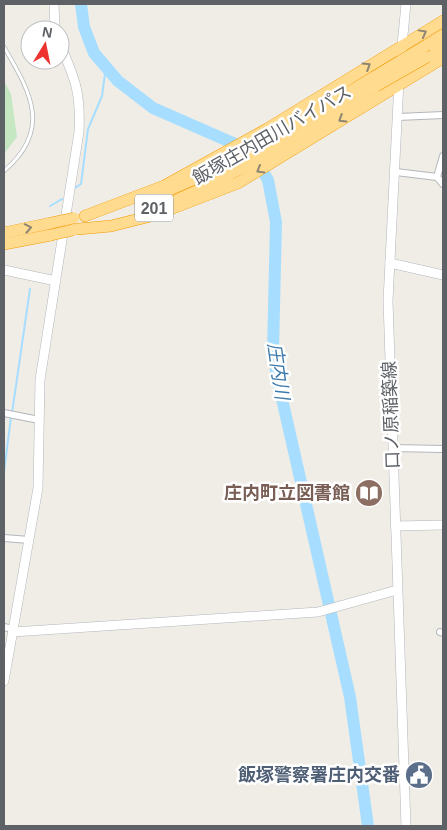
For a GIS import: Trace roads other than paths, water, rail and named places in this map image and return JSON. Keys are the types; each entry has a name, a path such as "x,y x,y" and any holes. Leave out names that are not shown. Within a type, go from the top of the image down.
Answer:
{"highway":[{"path":"77,223 164,186 267,129 402,44 443,21"},
{"name":"飯塚庄内田川バイパス","path":"4,244 77,223 179,188 232,174 278,148 443,34"},
{"name":"飯塚庄内田川バイパス","path":"375,82 427,57 443,47"},
{"path":"77,223 111,226 155,215 399,85 443,58"},
{"name":"飯塚庄内田川バイパス","path":"4,233 51,229"}],"street":[{"path":"54,4 55,20"},
{"name":"口ノ原稲築線","path":"406,4 399,85 388,301 406,826"},
{"path":"4,681 10,629 38,488 40,380 79,132 80,109 77,84 70,68"},
{"path":"398,117 443,115"},
{"path":"438,177 443,156"},
{"path":"396,172 438,177 443,184"},
{"path":"390,263 443,275"},
{"path":"4,270 56,281"},
{"path":"4,413 39,420"},
{"path":"392,448 443,449"},
{"path":"395,526 443,525"},
{"path":"4,538 29,540"},
{"path":"10,629 318,612 398,590"}],"lane":[{"path":"4,47 27,87 33,123 27,144 21,154 4,171"}],"waterway":[{"name":"庄内川","path":"81,4 84,27 94,53 118,81 153,108 242,147 256,160 268,180 276,222 273,351 277,377 350,697 368,826"},
{"path":"75,188 81,184 88,129 102,96 106,66"},
{"path":"50,206 62,199"},
{"path":"12,413 30,289"},
{"path":"4,472 11,417"}],"place":[{"name":"庄内町立図書館","path":"369,493"},
{"name":"飯塚警察署庄内交番","path":"419,775"}]}
